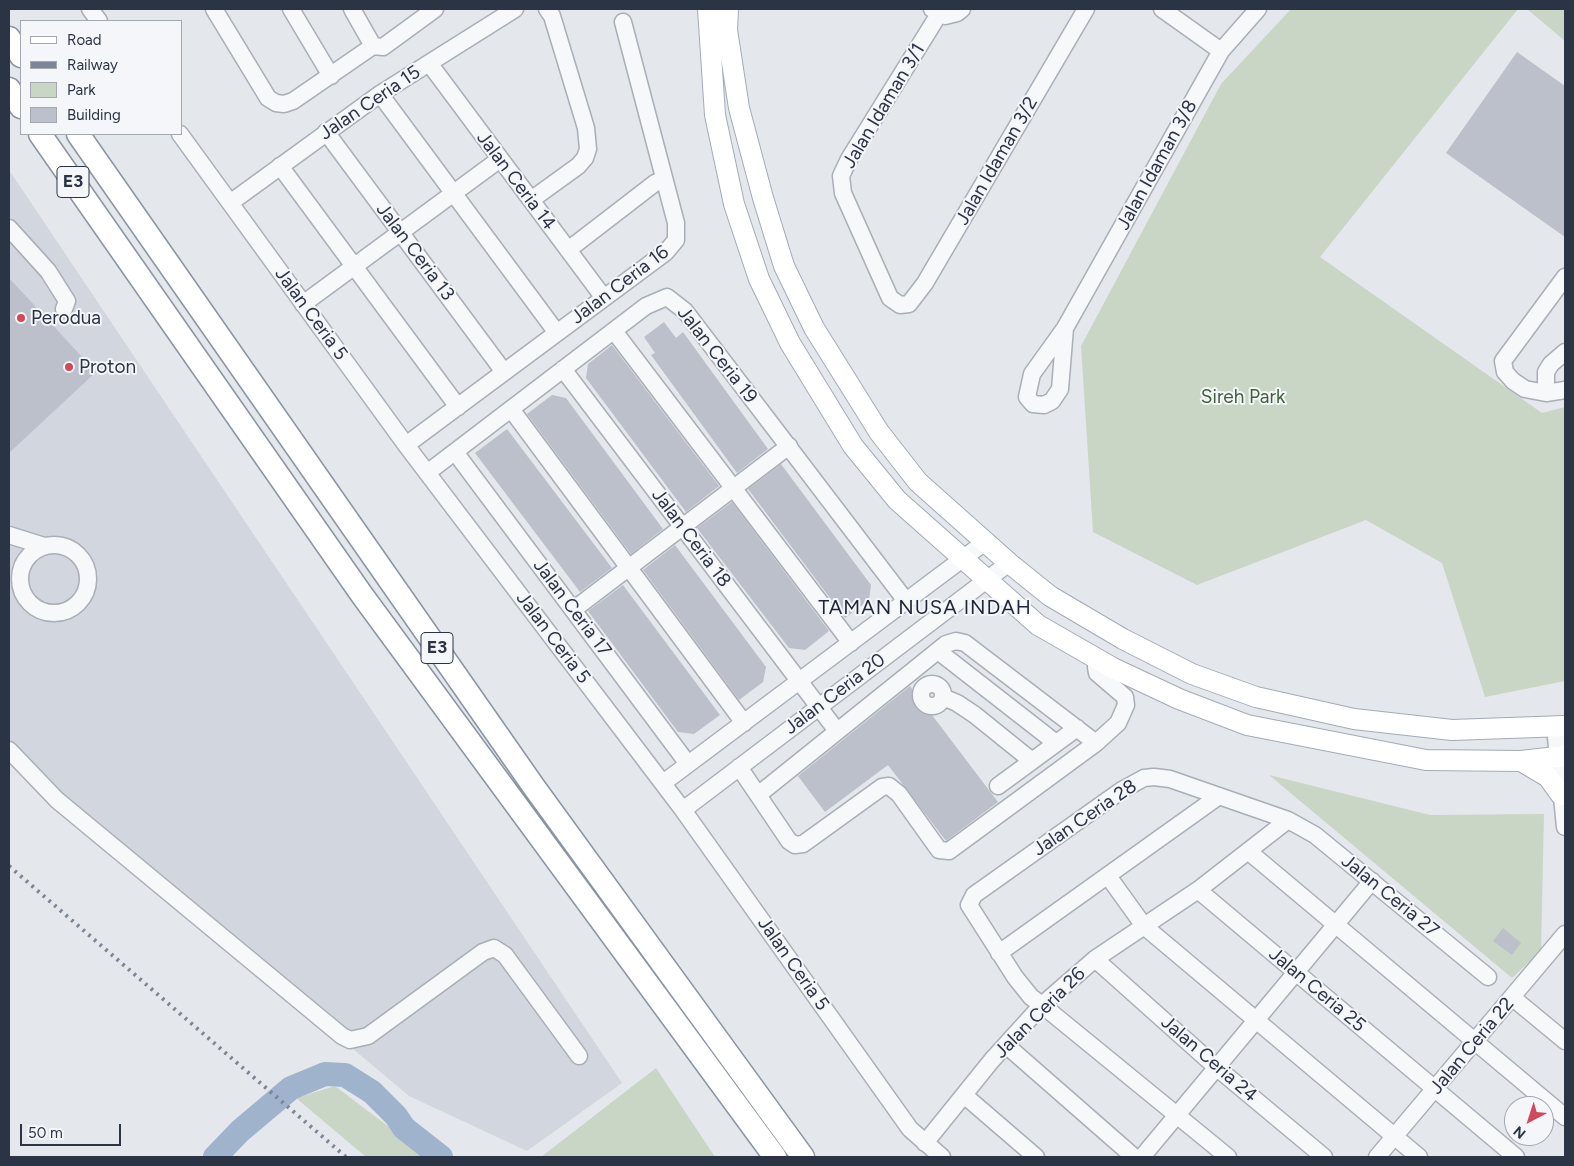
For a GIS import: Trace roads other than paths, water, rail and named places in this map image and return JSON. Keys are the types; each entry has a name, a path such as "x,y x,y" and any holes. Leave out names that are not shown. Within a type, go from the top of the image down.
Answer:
{"highway":[{"path":"9,38 20,54"},
{"path":"9,90 20,106"},
{"name":"E3","path":"41,135 362,595 775,1157"},
{"name":"E3","path":"79,135 534,787 803,1157"}],"main road":[{"path":"708,9 715,116 734,204 759,279 790,343 853,446 897,500 1038,625 1099,660 1179,699 1246,725 1426,760 1521,762 1561,757"},
{"path":"728,9 727,30 739,108 763,198 784,266 814,328 879,432 918,482 1009,562 1050,596 1123,639 1192,674 1256,697 1354,719 1452,730 1560,726"},
{"path":"727,30 737,9"},
{"path":"1521,762 1548,777 1561,795"}],"street":[{"path":"90,9 98,20"},
{"path":"214,9 263,90 276,103 293,101 373,46 383,47 429,11"},
{"path":"291,9 331,76"},
{"path":"352,9 373,46"},
{"name":"Jalan Ceria 15","path":"230,203 380,94 515,9"},
{"path":"531,200 578,166 585,158 588,149 586,128 552,16 547,9"},
{"path":"936,12 952,16 962,9"},
{"name":"Jalan Idaman 3/2","path":"900,306 909,304 925,283 1086,9"},
{"path":"1162,9 1221,51"},
{"name":"Jalan Idaman 3/8","path":"1065,328 1221,51 1258,9"},
{"name":"Jalan Idaman 3/1","path":"900,306 890,298 842,193 842,176 850,159 936,12"},
{"name":"Jalan Ceria 16","path":"406,445 666,252 676,240 676,223 623,22"},
{"name":"Jalan Ceria 14","path":"429,63 604,298"},
{"path":"380,94 557,333"},
{"name":"Jalan Ceria 13","path":"326,132 504,372"},
{"name":"Jalan Ceria 5","path":"181,135 406,445 683,810 910,1129 942,1157"},
{"path":"303,304 500,159"},
{"path":"280,166 458,407"},
{"path":"568,250 655,183 664,179"},
{"path":"9,228 48,271 67,301 64,310"},
{"path":"1565,277 1503,361 1505,372 1513,381 1525,389 1546,393 1565,390"},
{"name":"Jalan Ceria 19","path":"428,473 656,300 667,297 676,302 789,446 906,601"},
{"path":"614,331 851,643"},
{"path":"1546,393 1546,372 1551,364 1565,352"},
{"name":"Jalan Ceria 18","path":"563,369 837,731"},
{"path":"511,410 744,723"},
{"path":"573,610 789,446"},
{"name":"Jalan Ceria 17","path":"455,452 688,764"},
{"path":"9,536 44,546 60,546 75,552 87,571 88,582 85,593 78,602 59,612 38,608 9,578"},
{"name":"Jalan Ceria 20","path":"663,783 986,542"},
{"path":"23,592 21,576 26,560 33,552 44,546"},
{"name":"Jalan Ceria 20","path":"683,810 1009,562"},
{"path":"758,795 946,644 956,641 965,643 1096,743"},
{"path":"938,651 1056,743"},
{"path":"739,767 790,840 795,844 803,844 882,787 889,786 899,794 939,850 949,852 1096,743 1118,723 1126,705 1125,697 1097,673 1096,667 1099,660"},
{"path":"915,669 930,684 939,687 943,697 957,703 975,715 1032,761"},
{"path":"1560,726 1561,795 1565,827"},
{"path":"998,786 1077,728"},
{"path":"9,750 57,800 342,1036 350,1040 368,1036 483,952 494,948 505,955 579,1056"},
{"name":"Jalan Ceria 28","path":"1228,1157 1031,997 999,953 971,908 970,901 974,895 1122,790 1144,778 1170,779 1288,820"},
{"path":"999,953 1219,796"},
{"path":"1288,820 1248,850 1565,1117"},
{"name":"Jalan Ceria 27","path":"1288,820 1315,835 1488,977"},
{"name":"Jalan Ceria 26","path":"925,1143 1006,1045 1042,1005 1095,959 1198,890 1248,850"},
{"path":"1108,876 1144,926 1419,1157"},
{"path":"1142,1157 1372,881"},
{"name":"Jalan Ceria 25","path":"1198,890 1516,1157"},
{"name":"Jalan Ceria 22","path":"1377,1157 1437,1089 1565,934"},
{"name":"Jalan Ceria 24","path":"1095,959 1216,1067 1324,1157"},
{"path":"1513,998 1565,1041"},
{"path":"1006,1045 1134,1157"},
{"path":"964,1095 1036,1157"}],"waterway":[{"path":"215,1157 240,1131 291,1088 325,1074 345,1075 372,1092 396,1116 404,1128 441,1157"}],"railway":[{"path":"9,866 346,1157"}],"place":[{"name":"Perodua","path":"21,318"},
{"name":"Proton","path":"69,367"}],"district":[{"name":"TAMAN NUSA INDAH","path":"925,608"}],"park label":[{"name":"Sireh Park","path":"1243,397"}]}
